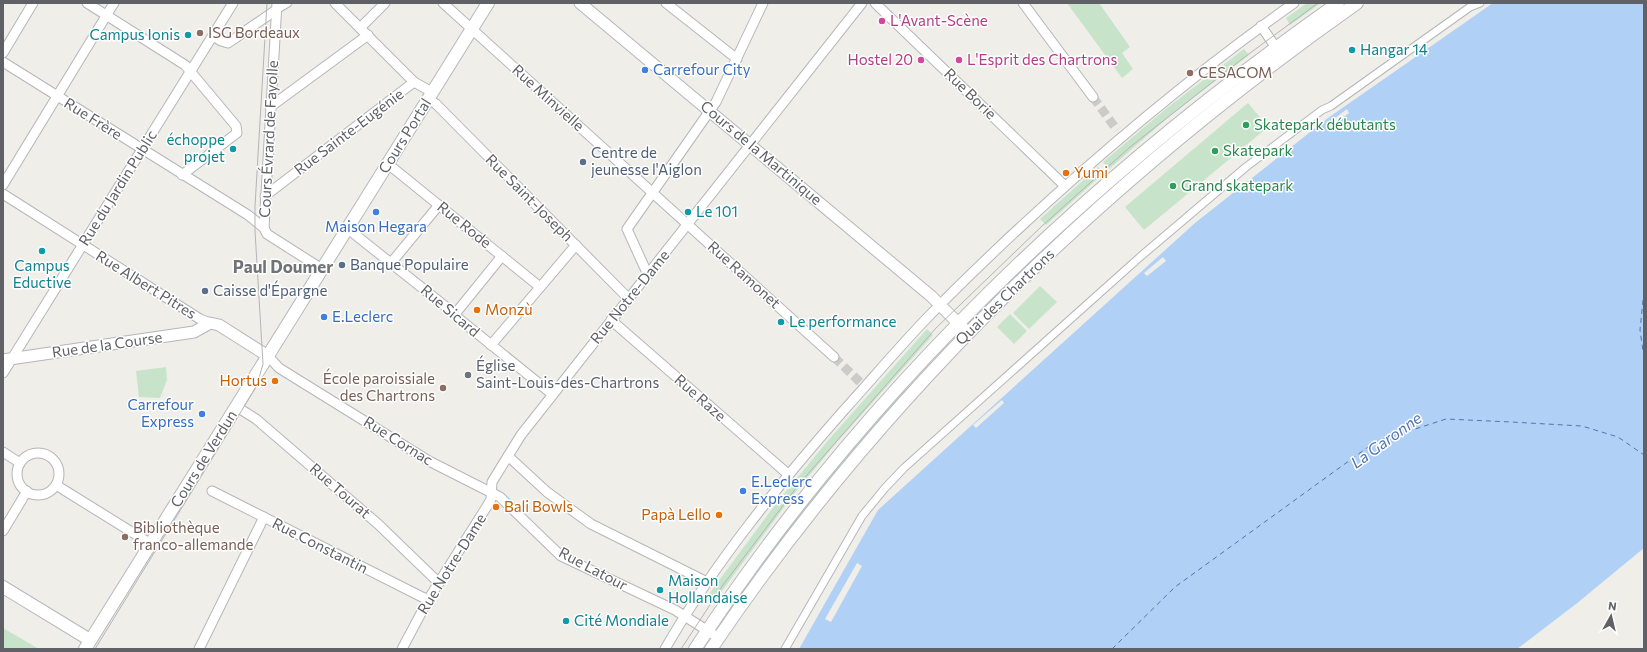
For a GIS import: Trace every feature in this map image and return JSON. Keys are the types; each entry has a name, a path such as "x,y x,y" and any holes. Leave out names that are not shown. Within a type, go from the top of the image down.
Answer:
{"main road":[{"name":"Cours Portal","path":"322,269 488,3"},
{"name":"Quai des Chartrons","path":"711,649 746,598 822,496 890,417 968,333 1071,233 1279,52 1338,3"},
{"name":"Quai des Chartrons","path":"694,649 772,538 810,489 884,403 958,323 1113,178 1190,113 1279,52 1357,3"},
{"name":"Cours de Verdun","path":"88,645 322,269"},
{"path":"3,587 88,645"}],"street":[{"path":"3,53 33,3"},
{"path":"87,3 185,65 236,126 237,133 182,175"},
{"path":"3,185 114,3"},
{"name":"Rue du Jardin Public","path":"3,373 7,360 83,244 233,3"},
{"path":"213,36 221,42 228,43 276,6 288,3"},
{"name":"Rue Saint-Joseph","path":"335,3 414,82 430,95 436,104 629,299"},
{"path":"360,28 384,3"},
{"name":"Rue Minvielle","path":"443,3 652,193"},
{"name":"Cours de la Martinique","path":"580,3 711,111 940,305 968,333"},
{"path":"666,3 737,59"},
{"path":"648,275 627,230 711,111 737,59 762,3"},
{"name":"Rue Notre-Dame","path":"402,649 428,600 489,503 492,494 492,482 521,435 862,3"},
{"name":"Rue Borie","path":"875,3 1065,186"},
{"path":"1022,3 1093,97"},
{"path":"665,649 707,582 751,522 789,475 865,387 940,305 1119,133 1294,3"},
{"path":"785,649 862,516 904,468 1140,257 1246,167 1322,110 1331,106 1470,7 1480,3"},
{"name":"Cours Évrard de Fayolle","path":"264,228 276,6"},
{"path":"1262,26 1279,52"},
{"path":"270,107 368,35"},
{"name":"Rue Frère","path":"3,62 248,215 264,228 267,234 322,269"},
{"name":"Rue Sainte-Eugénie","path":"265,196 414,82"},
{"name":"Rue Rode","path":"388,164 540,287"},
{"name":"Rue Ramonet","path":"652,193 834,357"},
{"name":"Rue Albert Pitres","path":"3,194 200,319 210,323"},
{"path":"391,263 439,205"},
{"name":"Rue Sicard","path":"348,229 455,314 552,394"},
{"path":"491,345 576,245"},
{"path":"455,314 502,256"},
{"name":"Rue Raze","path":"611,320 789,475"},
{"path":"210,323 219,325 268,356"},
{"name":"Rue de la Course","path":"7,360 194,332 210,323"},
{"name":"Rue Cornac","path":"268,356 279,368 429,461 492,494"},
{"name":"Rue Tourat","path":"236,407 256,419 378,524 439,583"},
{"path":"3,452 20,463"},
{"path":"36,453 49,456 54,460 59,472 56,485 52,490 40,494 27,491 19,482 17,475 20,463 30,455 36,453"},
{"path":"508,456 547,492 591,524 707,582"},
{"path":"56,485 151,544"},
{"path":"3,531 27,491"},
{"name":"Rue Constantin","path":"212,491 428,600"},
{"name":"Rue Latour","path":"492,494 500,497 561,556 685,617 719,638"},
{"path":"198,649 264,518"}],"green space":[{"path":"1067,3 1099,3 1130,47 1122,53 1133,69 1122,78"},
{"path":"1307,3 1321,3 1290,25 1286,18"},
{"path":"1244,49 1249,55 1172,114 1109,169 1103,162 1167,108"},
{"path":"1248,103 1268,127 1144,230 1125,207"},
{"path":"1098,167 1104,173 1046,225 1040,219"},
{"path":"1113,183 1116,186 983,311 980,308"},
{"path":"1040,286 1057,302 1029,329 1013,313"},
{"path":"1010,314 1027,331 1014,344 997,327"},
{"path":"927,329 933,335 837,442 789,500 783,495 831,437"},
{"path":"166,367 167,380 160,398 139,397 136,371"},
{"path":"904,388 907,391 804,511 801,508"},
{"path":"778,501 785,506 713,603 706,598"},
{"path":"795,516 798,519 729,613 725,611"},
{"path":"3,628 39,649 3,649"}],"water":[{"name":"La Garonne","path":"1493,3 1644,3 1644,548 1576,604 1517,649 799,649 878,510 1195,223 1328,118"}],"pier":[{"path":"1347,109 1349,113 1329,128 1326,125"},
{"path":"1163,257 1166,261 1147,276 1144,273"},
{"path":"1002,400 1004,403 976,428 973,425"},
{"path":"857,563 862,566 831,622 825,619"}],"ferry route":[{"path":"1644,291 1640,330 1644,358"},
{"path":"1112,649 1175,587 1375,442 1446,419 1511,422 1582,426 1618,437 1644,455"}],"tunnel":[{"path":"1093,97 1117,130"},
{"path":"834,357 865,387"}],"tram line":[{"path":"95,649 257,385 263,364 255,231 255,206 267,3"},
{"path":"681,649 723,585 800,483 936,328 1042,226 1130,147 1242,59 1318,3"}],"place":[{"name":"L'Avant-Scène","path":"882,21"},
{"name":"ISG Bordeaux","path":"200,33"},
{"name":"Campus Ionis","path":"188,35"},
{"name":"Hangar 14","path":"1352,50"},
{"name":"Hostel 20","path":"921,60"},
{"name":"L'Esprit des Chartrons","path":"959,60"},
{"name":"Carrefour City","path":"645,70"},
{"name":"CESACOM","path":"1190,73"},
{"name":"Skatepark débutants","path":"1246,125"},
{"name":"échoppe projet","path":"233,149"},
{"name":"Skatepark","path":"1215,151"},
{"name":"Centre de jeunesse l'Aiglon","path":"583,162"},
{"name":"Yumi","path":"1066,173"},
{"name":"Grand skatepark","path":"1173,186"},
{"name":"Maison Hegara","path":"376,212"},
{"name":"Le 101","path":"688,212"},
{"name":"Campus Eductive","path":"42,251"},
{"name":"Banque Populaire","path":"342,265"},
{"name":"Caisse d'Épargne","path":"205,291"},
{"name":"Monzù","path":"477,310"},
{"name":"E.Leclerc","path":"324,317"},
{"name":"Le performance","path":"781,322"},
{"name":"Église Saint-Louis-des-Chartrons","path":"468,375"},
{"name":"Hortus","path":"275,381"},
{"name":"École paroissiale des Chartrons","path":"443,388"},
{"name":"Carrefour Express","path":"202,414"},
{"name":"E.Leclerc Express","path":"743,491"},
{"name":"Bali Bowls","path":"496,507"},
{"name":"Papà Lello","path":"719,515"},
{"name":"Bibliothèque franco-allemande","path":"125,537"},
{"name":"Maison Hollandaise","path":"660,590"},
{"name":"Cité Mondiale","path":"566,621"}],"district":[{"name":"Paul Doumer","path":"283,267"}]}
